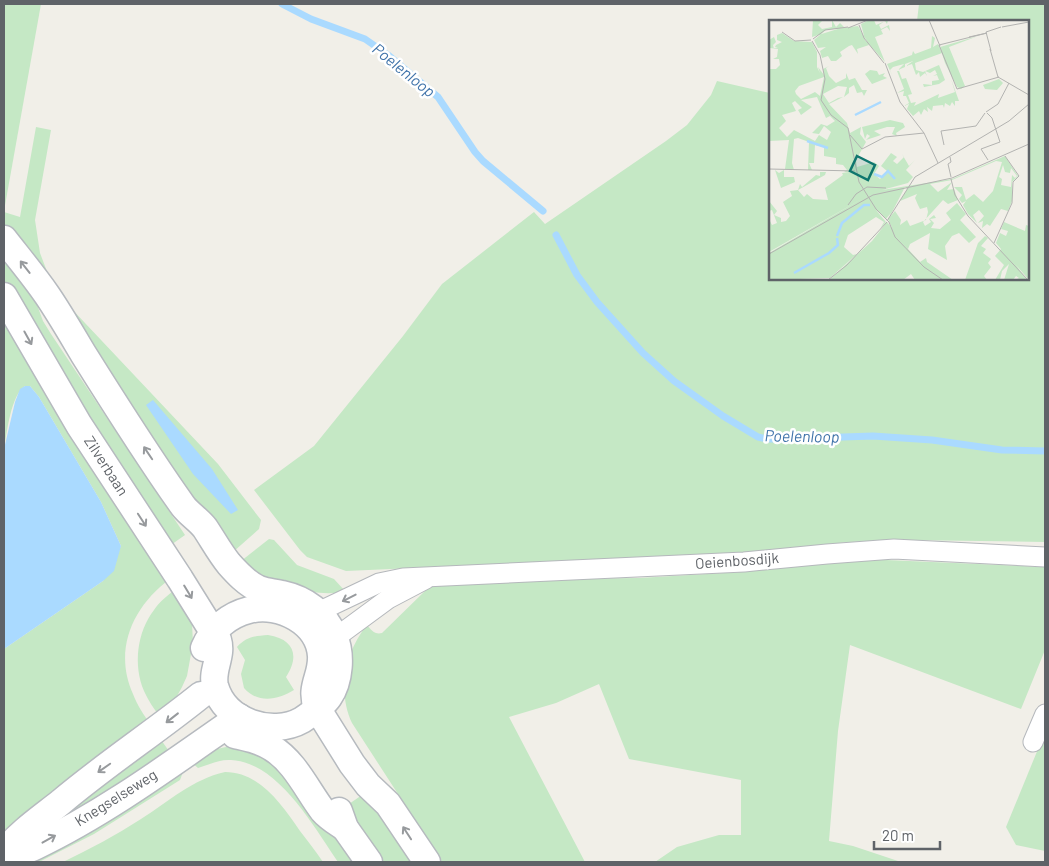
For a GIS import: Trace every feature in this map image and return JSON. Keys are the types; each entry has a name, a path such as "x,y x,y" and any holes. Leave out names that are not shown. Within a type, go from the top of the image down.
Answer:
{"main road":[{"path":"4,239 47,295 110,396 184,508 191,530 196,538 233,591 255,599 278,610 309,617 330,628 335,638 339,660 334,686 323,702 301,720 270,734 236,735 231,722 213,717 201,695 198,670 200,658 213,633 255,599"},
{"name":"Zilverbaan","path":"4,296 79,425 218,640 220,648 215,666 215,686 229,709 231,722"},
{"path":"309,617 314,635 320,647 320,670 314,690 314,698 323,702 368,785 388,804 427,862"},
{"name":"Knegselseweg","path":"4,852 17,837 87,779 155,731 201,695"},
{"name":"Knegselseweg","path":"4,858 35,846 92,815 231,722"},
{"path":"270,734 313,770 337,805 345,828 369,862"}],"street":[{"name":"Oeienbosdijk","path":"309,617 379,583 403,578 744,562 894,550 1045,557"},
{"name":"Oeienbosdijk","path":"335,638 388,599 429,577"},
{"path":"1033,742 1045,714"}],"green space":[{"path":"4,4 41,4 4,211"},
{"path":"919,4 1045,4 1045,542 906,540 849,542 725,554 346,571 307,557 300,550 254,490 314,446 403,336 442,284 534,212 545,224 666,141 687,125 711,95 717,81 769,93 769,280 1029,280 1029,20 917,20"},
{"path":"36,127 51,130 35,220 40,253 48,274 68,305 218,464 261,520 259,529 233,552 200,510 4,229 4,212 20,217"},
{"path":"4,250 30,286 43,321 51,334 185,535 168,547 4,280"},
{"path":"4,311 170,579 146,602 130,630 126,645 127,678 136,702 150,724 4,839 4,649 103,581 121,546 101,502 39,397 30,386 25,386 16,397 10,414 4,449"},
{"path":"269,539 274,540 297,565 334,579 345,591 326,593 302,590 278,584 257,574 241,561"},
{"path":"840,558 1045,567 1045,650 1021,709 850,645 838,731 829,841 853,846 901,862 655,862 677,847 719,835 741,835 741,780 629,759 599,684 556,703 509,717 585,862 442,862 352,723 347,711 344,685 346,672 353,647 359,636 367,625 375,633 382,633 427,589 434,586 463,580 639,578 741,572"},
{"path":"176,589 192,624 193,643 187,676 176,698 160,717 144,691 139,670 138,649 140,638 148,619 159,604"},
{"path":"268,635 284,640 292,650 293,662 286,677 294,690 268,699 255,696 244,688 241,674 245,660 237,647 251,638"},
{"path":"1045,732 1045,851 1016,845 1006,827"},
{"path":"159,737 171,754 55,827 51,817"},
{"path":"226,747 245,748 277,765 333,833 354,862 338,862 293,799 264,772 248,764 231,760 218,761 198,768 190,761 208,751"},
{"path":"183,772 180,780 94,834 39,862 20,862"},
{"path":"225,772 238,773 249,778 269,792 286,811 323,862 63,862 122,831 191,785"},
{"path":"365,793 412,862 384,862 346,806"}],"water":[{"path":"30,386 39,397 101,502 121,546 114,571 103,581 4,649 4,449 15,402 20,389"},
{"path":"153,400 212,469 238,510 231,514 193,474 146,405"}],"waterway":[{"name":"Poelenloop","path":"282,4 311,19 365,39 388,55 438,97 483,161 543,211"},
{"name":"Poelenloop","path":"556,235 577,275 597,302 643,353 674,381 723,416 758,437 783,439 873,436 932,440 1002,450 1045,451"}]}
